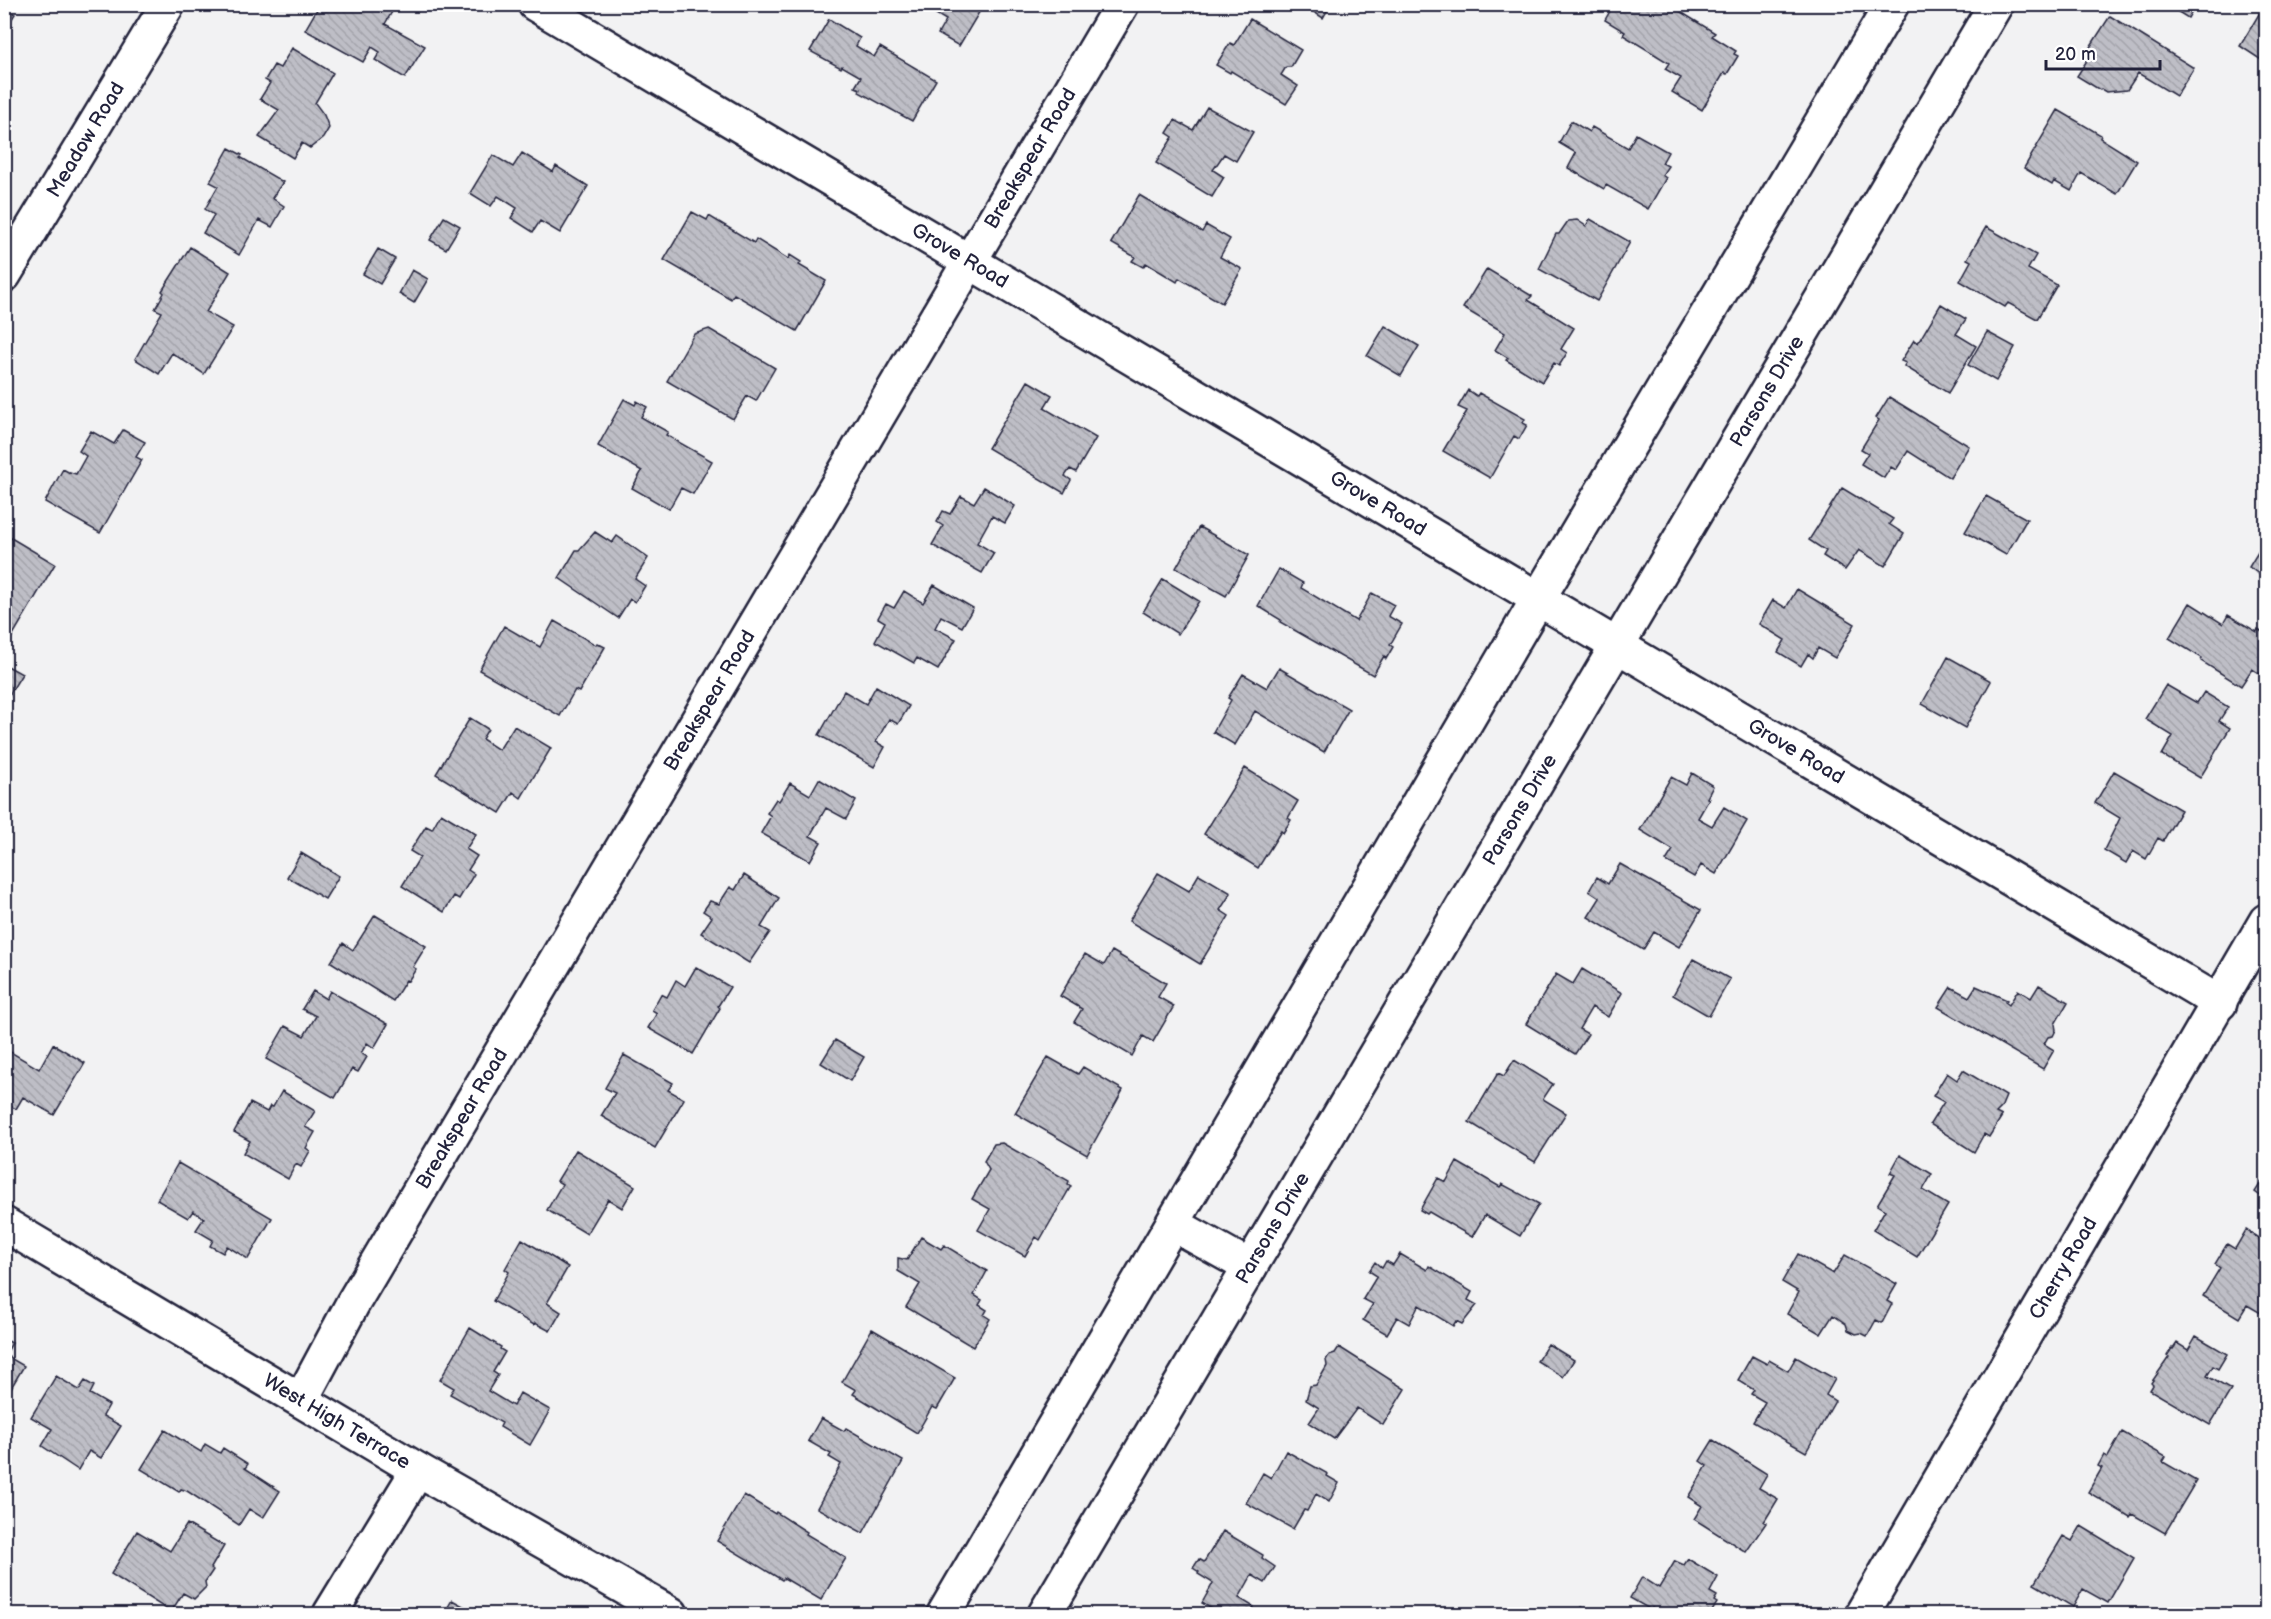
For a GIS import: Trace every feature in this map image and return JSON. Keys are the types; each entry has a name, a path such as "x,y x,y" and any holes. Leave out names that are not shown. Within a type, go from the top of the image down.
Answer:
{"street":[{"name":"Meadow Road","path":"4,275 168,4"},
{"name":"Grove Road","path":"535,4 2220,1003"},
{"name":"Breakspear Road","path":"301,1400 353,1303 1122,4"},
{"path":"944,1614 1538,599 1892,4"},
{"name":"Parsons Drive","path":"1046,1614 1996,4"},
{"name":"Cherry Road","path":"1862,1614 2266,921"},
{"name":"West High Terrace","path":"4,1224 418,1470 671,1614"},
{"path":"1173,1224 1250,1267"},
{"path":"330,1614 418,1470"}],"building":[{"path":"320,4 384,4 393,10 385,24 425,46 405,78 375,60 380,52 372,47 363,62 305,30"},
{"path":"935,4 984,4 959,46 938,34 946,20 931,11"},
{"path":"1301,4 1331,4 1323,18"},
{"path":"1614,4 1668,4 1715,33 1712,36 1736,51 1734,54 1738,56 1727,74 1724,73 1702,110 1672,92 1681,78 1665,69 1669,63 1623,35 1625,32 1605,20"},
{"path":"2165,4 2196,4 2188,18"},
{"path":"4,8 15,14 4,31"},
{"path":"2259,14 2266,18 2266,63 2240,46"},
{"path":"2110,16 2194,68 2176,96 2138,73 2127,90 2106,92 2077,76 2086,62 2085,55"},
{"path":"829,19 860,38 856,46 874,57 880,47 936,80 912,121 859,92 860,89 855,87 861,77 810,51"},
{"path":"1250,19 1301,50 1291,67 1286,67 1281,75 1298,86 1286,104 1231,71 1230,73 1216,65 1230,43 1234,45"},
{"path":"292,48 333,73 315,103 324,115 329,128 323,138 310,148 302,143 293,158 259,137 279,110 260,99 270,83 265,80 274,65 280,68"},
{"path":"1207,107 1253,132 1236,161 1224,154 1213,170 1224,177 1212,197 1156,163 1173,137 1167,133 1175,120 1193,130"},
{"path":"2058,110 2101,135 2100,138 2137,161 2117,194 2081,173 2071,191 2054,181 2052,185 2024,168"},
{"path":"1571,121 1589,132 1592,127 1628,148 1636,134 1668,152 1662,163 1668,166 1662,175 1666,178 1648,209 1606,185 1604,189 1568,168 1576,153 1559,143"},
{"path":"229,148 283,182 272,198 284,206 272,227 259,220 239,255 203,233 214,215 205,209 218,186 210,182"},
{"path":"522,153 553,172 556,166 588,186 560,233 540,221 533,232 511,218 517,208 498,196 491,206 470,193 493,155 513,167"},
{"path":"1139,195 1202,232 1206,225 1230,239 1220,257 1242,269 1222,303 1179,278 1177,282 1146,263 1143,267 1132,261 1135,257 1111,243"},
{"path":"692,212 707,220 709,216 754,243 756,239 788,259 790,255 801,262 799,265 826,281 797,331 734,294 731,299 664,260"},
{"path":"444,217 460,226 446,249 430,240"},
{"path":"1590,219 1630,242 1597,301 1539,269 1556,234 1559,234 1568,221 1577,220 1586,226"},
{"path":"1986,227 2036,255 2028,269 2057,285 2037,319 2008,303 2005,307 1960,281 1971,261 1967,259"},
{"path":"190,247 230,272 206,312 233,327 204,374 172,353 159,374 135,359 162,312 155,309 164,293 162,291"},
{"path":"378,249 395,259 380,284 363,274"},
{"path":"1487,269 1532,296 1528,300 1574,328 1561,349 1567,353 1559,366 1554,363 1542,382 1506,360 1508,358 1495,350 1505,333 1463,308"},
{"path":"412,270 428,279 414,303 399,294"},
{"path":"1941,304 1966,319 1956,334 1976,346 1948,393 1904,366 1906,363 1901,361 1914,340 1918,343"},
{"path":"1385,326 1419,346 1401,376 1367,356"},
{"path":"709,329 775,368 756,401 747,396 733,419 667,381 694,334"},
{"path":"1987,332 2015,347 1996,381 1968,365"},
{"path":"1028,381 1052,395 1044,408 1096,438 1076,472 1070,469 1065,476 1071,480 1064,493 988,448"},
{"path":"1468,390 1477,396 1479,393 1525,419 1523,423 1527,425 1519,439 1514,436 1490,478 1443,451 1467,411 1458,407"},
{"path":"1889,397 1969,446 1950,478 1908,451 1896,470 1891,467 1884,478 1861,464 1868,453 1861,449 1879,420 1876,418"},
{"path":"624,399 635,405 637,401 647,407 641,417 668,432 666,435 712,461 693,494 681,488 669,509 632,488 642,471 598,446"},
{"path":"123,430 145,442 136,457 142,460 100,533 45,502 63,469 76,474 86,456 79,451 91,431 114,444"},
{"path":"984,487 1015,506 1005,523 992,516 977,543 994,553 982,573 932,545 943,526 937,522 943,511 950,514 961,496 974,503"},
{"path":"1842,488 1893,519 1889,524 1904,534 1885,566 1859,550 1845,570 1823,556 1826,551 1809,540"},
{"path":"1986,496 2027,519 2006,555 1965,532"},
{"path":"1199,527 1249,555 1226,596 1176,568"},
{"path":"595,532 612,543 617,536 648,558 635,579 645,586 635,602 630,599 618,618 559,578 576,550 579,550"},
{"path":"6,535 55,564 10,640 4,637 4,539"},
{"path":"2266,539 2266,579 2249,567"},
{"path":"1279,569 1303,583 1301,588 1356,621 1372,593 1394,605 1388,616 1402,624 1390,645 1393,647 1386,659 1384,656 1373,675 1280,622 1281,620 1258,606"},
{"path":"1163,579 1199,601 1178,634 1143,612"},
{"path":"934,585 973,608 962,627 941,616 935,628 956,639 938,670 917,658 914,663 875,641 885,622 878,618 886,604 894,608 904,591 923,603"},
{"path":"1797,589 1855,624 1835,658 1818,648 1813,658 1808,654 1801,666 1778,652 1785,640 1759,624 1773,600 1786,608"},
{"path":"2190,603 2223,624 2228,615 2257,632 2258,629 2266,634 2266,663 2260,674 2252,669 2241,686 2169,638"},
{"path":"554,621 596,645 597,643 605,647 579,692 575,690 560,716 479,670 504,626 540,647"},
{"path":"1948,657 1991,681 1965,728 1922,704"},
{"path":"4,664 22,674 9,695 4,692"},
{"path":"1279,668 1349,709 1324,752 1255,711 1235,745 1213,732 1231,700 1228,698 1243,674 1267,688"},
{"path":"2166,685 2197,703 2204,692 2228,707 2219,721 2230,728 2200,778 2162,755 2173,736 2145,719"},
{"path":"876,686 909,706 898,724 889,719 876,742 885,747 874,767 819,735 844,691 866,704"},
{"path":"470,718 488,729 482,739 499,750 514,726 551,748 521,798 513,792 500,813 436,774"},
{"path":"1245,768 1298,801 1288,818 1291,820 1283,833 1281,831 1258,868 1204,834"},
{"path":"2114,771 2181,810 2163,841 2158,838 2146,859 2133,851 2126,863 2104,850 2120,818 2095,803"},
{"path":"1692,773 1713,786 1707,798 1709,799 1698,818 1712,826 1724,807 1747,821 1716,874 1701,865 1694,877 1666,861 1673,850 1640,830 1671,777 1686,785"},
{"path":"819,779 856,801 846,819 826,808 810,836 821,842 810,861 761,833 771,816 767,813 776,799 779,801 790,783 810,795"},
{"path":"441,813 476,834 466,849 477,856 468,870 474,874 459,899 454,896 444,912 402,886 420,857 410,851 426,826 432,829"},
{"path":"301,853 339,876 325,899 287,877"},
{"path":"1620,864 1701,910 1679,947 1654,932 1643,950 1588,917 1600,898 1589,891 1597,877 1608,884"},
{"path":"1158,873 1189,891 1199,874 1231,893 1220,910 1229,916 1200,964 1129,921"},
{"path":"744,875 779,898 761,927 770,932 749,963 701,933 712,917 703,911 710,901 719,904 730,887 735,890"},
{"path":"375,915 426,946 413,967 416,969 393,1001 331,962 343,943 353,950"},
{"path":"1112,951 1166,983 1158,997 1174,1006 1153,1042 1143,1036 1132,1056 1074,1022 1082,1009 1060,996 1085,954 1104,965"},
{"path":"1693,959 1730,979 1709,1016 1673,995"},
{"path":"696,967 730,987 693,1054 648,1028 657,1013 652,1010 661,994 667,997 676,980 685,986"},
{"path":"1582,969 1622,993 1608,1017 1592,1007 1579,1029 1588,1034 1575,1054 1526,1024 1556,974 1573,984"},
{"path":"2039,985 2068,1002 2055,1024 2056,1030 2053,1036 2048,1037 2044,1044 2054,1050 2043,1069 1938,1007 1951,987 1969,997 1976,986 2007,1000 2005,1002 2009,1005 2018,990 2031,998"},
{"path":"313,991 326,999 330,991 388,1024 374,1048 367,1043 361,1053 367,1057 358,1072 352,1069 335,1098 266,1059 285,1026 304,1036 316,1016 302,1009"},
{"path":"835,1040 864,1057 850,1081 821,1063"},
{"path":"53,1044 85,1063 54,1115 23,1097 16,1109 4,1103 4,1048 39,1069"},
{"path":"624,1055 673,1083 668,1090 684,1099 655,1148 601,1116 615,1093 605,1088"},
{"path":"1048,1057 1078,1074 1083,1067 1123,1090 1087,1155 1015,1113"},
{"path":"1514,1060 1553,1084 1543,1099 1566,1113 1535,1162 1469,1122 1498,1073 1504,1076"},
{"path":"1963,1070 2006,1096 1996,1113 2002,1116 1989,1137 1984,1134 1974,1152 1930,1124 1944,1102 1933,1096 1947,1073 1957,1080"},
{"path":"282,1091 315,1111 305,1127 315,1132 306,1148 310,1151 301,1167 296,1164 288,1179 243,1153 250,1141 234,1132 250,1103 267,1112 270,1106 273,1107"},
{"path":"1002,1143 1069,1181 1068,1184 1071,1186 1040,1240 1036,1237 1025,1256 978,1230 990,1209 972,1199 989,1170 984,1161 994,1144"},
{"path":"576,1150 635,1186 622,1208 608,1199 587,1234 547,1210 562,1184 557,1181"},
{"path":"1900,1155 1932,1174 1923,1190 1948,1205 1917,1257 1873,1230 1885,1210 1877,1205 1895,1175 1890,1173"},
{"path":"1457,1162 1500,1187 1502,1184 1539,1204 1520,1236 1485,1215 1472,1237 1429,1212 1427,1214 1420,1210 1438,1178 1446,1182"},
{"path":"178,1163 272,1218 248,1259 227,1246 223,1253 210,1246 213,1240 196,1230 204,1218 193,1211 188,1218 157,1200"},
{"path":"2266,1175 2266,1200 2255,1192"},
{"path":"2246,1230 2266,1243 2266,1316 2247,1305 2239,1318 2203,1296 2220,1268 2215,1264 2227,1244 2235,1249"},
{"path":"921,1237 941,1249 944,1245 987,1271 974,1295 982,1300 979,1305 987,1310 984,1315 990,1319 973,1347 906,1307 920,1284 898,1271 898,1258 907,1260"},
{"path":"522,1239 568,1267 547,1303 561,1312 550,1331 535,1323 534,1325 493,1301 509,1272 505,1269"},
{"path":"1400,1254 1427,1270 1429,1266 1472,1292 1468,1300 1477,1305 1462,1324 1456,1321 1453,1326 1419,1305 1409,1324 1397,1317 1387,1334 1363,1320 1373,1304 1363,1299 1377,1276 1369,1271 1375,1262 1382,1268 1386,1261 1393,1265"},
{"path":"1798,1254 1833,1274 1845,1255 1897,1284 1887,1301 1892,1304 1882,1323 1876,1320 1867,1336 1848,1330 1846,1324 1833,1315 1821,1334 1787,1314 1799,1292 1782,1282"},
{"path":"470,1328 501,1347 500,1349 505,1352 493,1372 498,1375 488,1391 513,1406 520,1393 550,1410 530,1445 500,1427 502,1423 450,1394 454,1388 440,1380"},
{"path":"872,1329 955,1378 937,1409 932,1407 917,1433 853,1394 856,1390 842,1382"},
{"path":"2196,1336 2227,1354 2218,1369 2213,1366 2207,1376 2231,1390 2210,1425 2150,1390 2153,1385 2151,1383 2169,1357 2167,1356 2172,1348 2177,1343 2188,1350"},
{"path":"4,1339 12,1343 5,1355 24,1366 5,1398"},
{"path":"1548,1344 1574,1360 1563,1377 1537,1361"},
{"path":"1339,1347 1405,1389 1383,1425 1357,1408 1334,1439 1309,1423 1319,1408 1306,1400 1310,1386 1316,1385 1327,1366 1326,1360 1329,1355 1335,1353"},
{"path":"1752,1356 1767,1364 1769,1360 1788,1371 1796,1357 1835,1379 1826,1395 1835,1401 1806,1452 1753,1422 1765,1402 1751,1394 1754,1390 1738,1380"},
{"path":"56,1376 79,1390 85,1381 94,1386 90,1394 109,1405 103,1416 121,1426 101,1458 89,1451 78,1470 42,1446 52,1429 31,1417"},
{"path":"821,1418 844,1431 846,1428 903,1461 863,1533 817,1508 841,1464 829,1457 831,1454 808,1441"},
{"path":"165,1430 201,1452 205,1444 220,1453 223,1448 248,1464 245,1468 280,1491 263,1518 249,1509 239,1525 187,1491 181,1489 179,1492 141,1469"},
{"path":"2122,1432 2166,1457 2163,1462 2196,1481 2165,1533 2132,1514 2130,1517 2088,1492 2102,1468 2098,1466 2104,1455 2108,1457"},
{"path":"1713,1440 1767,1474 1759,1488 1778,1499 1764,1522 1766,1523 1746,1552 1694,1519 1702,1506 1688,1497 1707,1466 1700,1461"},
{"path":"1286,1451 1328,1474 1327,1476 1339,1483 1329,1502 1316,1494 1307,1511 1304,1510 1293,1529 1246,1503 1263,1473 1271,1478"},
{"path":"744,1495 775,1514 776,1512 807,1532 806,1534 846,1558 821,1600 784,1578 782,1580 717,1541"},
{"path":"187,1524 224,1546 211,1568 213,1570 205,1582 206,1587 194,1599 183,1593 171,1612 111,1574 137,1531 170,1551"},
{"path":"2081,1526 2134,1558 2108,1603 2083,1589 2073,1607 2034,1584 2063,1536 2072,1541"},
{"path":"1223,1531 1263,1555 1262,1558 1275,1567 1265,1583 1252,1575 1239,1598 1254,1607 1250,1614 1220,1614 1202,1603 1213,1583 1193,1568 1199,1559 1204,1562"},
{"path":"1688,1559 1718,1577 1710,1592 1717,1596 1714,1601 1717,1603 1711,1613 1708,1611 1706,1614 1662,1614 1630,1598 1642,1577 1659,1588 1675,1561 1684,1565"},
{"path":"452,1600 478,1614 444,1614"},
{"path":"1582,1607 1594,1614 1578,1614"}]}
